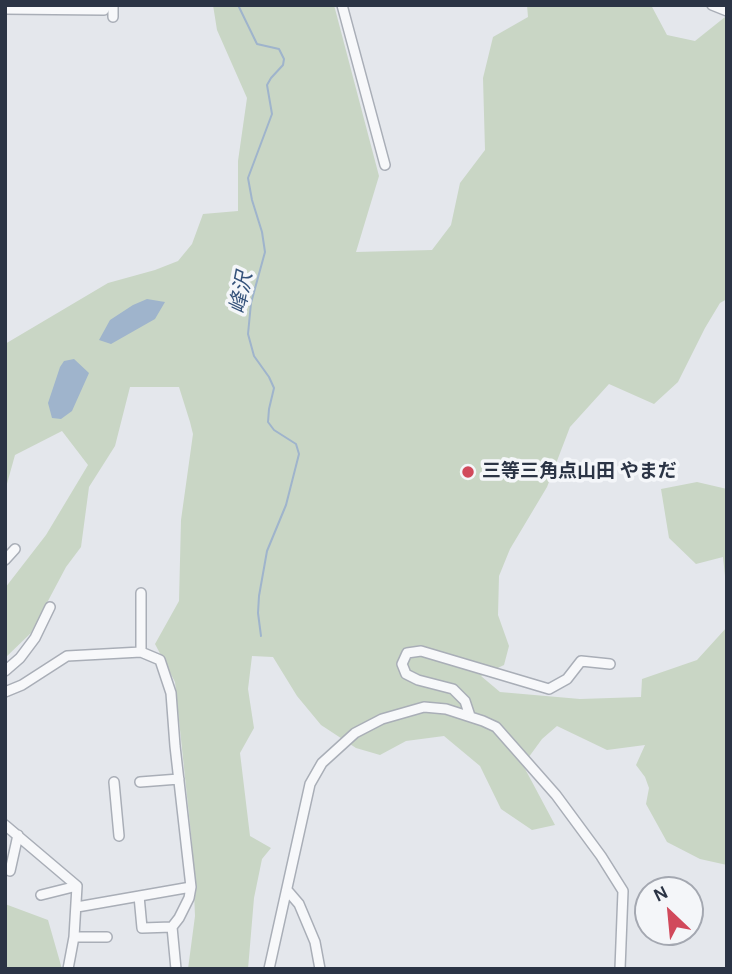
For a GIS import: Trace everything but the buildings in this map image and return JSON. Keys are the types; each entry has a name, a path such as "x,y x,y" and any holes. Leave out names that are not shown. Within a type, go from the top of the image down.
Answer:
{"street":[{"path":"5,9 104,9 104,5"},
{"path":"113,5 113,17"},
{"path":"342,5 385,164"},
{"path":"712,5 727,11"},
{"path":"5,560 15,549"},
{"path":"141,593 141,652"},
{"path":"5,671 20,658 35,638 50,607"},
{"path":"470,716 465,701 453,689 406,674 402,664 407,653 421,650 549,689 567,679 581,662 610,664"},
{"path":"5,692 22,685 67,656 141,652 160,660 171,692 191,887 189,898 172,928 176,969"},
{"path":"269,969 310,784 322,763 355,733 404,711 424,707 446,709 496,727 556,795 617,880 622,891 624,906 620,969"},
{"path":"140,782 179,779"},
{"path":"114,782 119,836"},
{"path":"5,825 77,886 74,937 68,969"},
{"path":"10,871 18,835"},
{"path":"41,895 77,886"},
{"path":"77,907 191,887"},
{"path":"287,890 299,904 316,942 320,969"},
{"path":"139,896 142,929 172,928"},
{"path":"74,937 107,937"}],"green space":[{"path":"213,5 334,5 379,176 356,252 432,250 451,225 460,183 485,150 483,78 493,37 528,17 527,5 651,5 667,35 695,41 725,17 727,19 727,299 720,303 705,328 678,382 654,404 609,384 570,427 547,487 510,549 499,576 498,615 509,646 504,665 481,676 500,692 580,699 641,697 642,679 697,660 727,627 727,865 700,859 667,842 646,804 649,788 636,765 645,745 607,750 557,726 542,739 523,765 555,825 532,830 501,809 480,766 444,736 406,741 380,755 356,748 321,725 297,696 273,657 252,656 248,689 254,728 240,753 250,836 271,848 262,859 254,898 248,969 188,969 195,916 192,844 175,682 155,644 179,601 181,520 193,434 190,422 179,387 130,387 115,446 89,487 81,547 66,567 31,633 5,658 5,588 46,535 88,465 62,431 15,455 5,491 5,344 108,283 178,261 192,244 203,214 238,211 238,161 247,98 217,30"},
{"path":"697,482 727,489 727,595 723,557 696,564 669,538 661,489"},
{"path":"5,904 48,920 62,969 5,969"}],"water":[{"path":"147,299 165,302 155,319 111,344 99,340 110,320"},
{"path":"74,359 89,373 72,411 61,419 52,418 48,403 60,367 64,361"}],"waterway":[{"name":"峰沢","path":"238,5 257,44 279,49 284,59 283,65 267,85 272,114 248,178 265,252 251,303 248,334 254,356 274,388 268,422 274,430 296,444 299,454 286,505 267,551 259,596 261,636"}],"place":[{"name":"三等三角点山田 やまだ","path":"468,472"}]}
